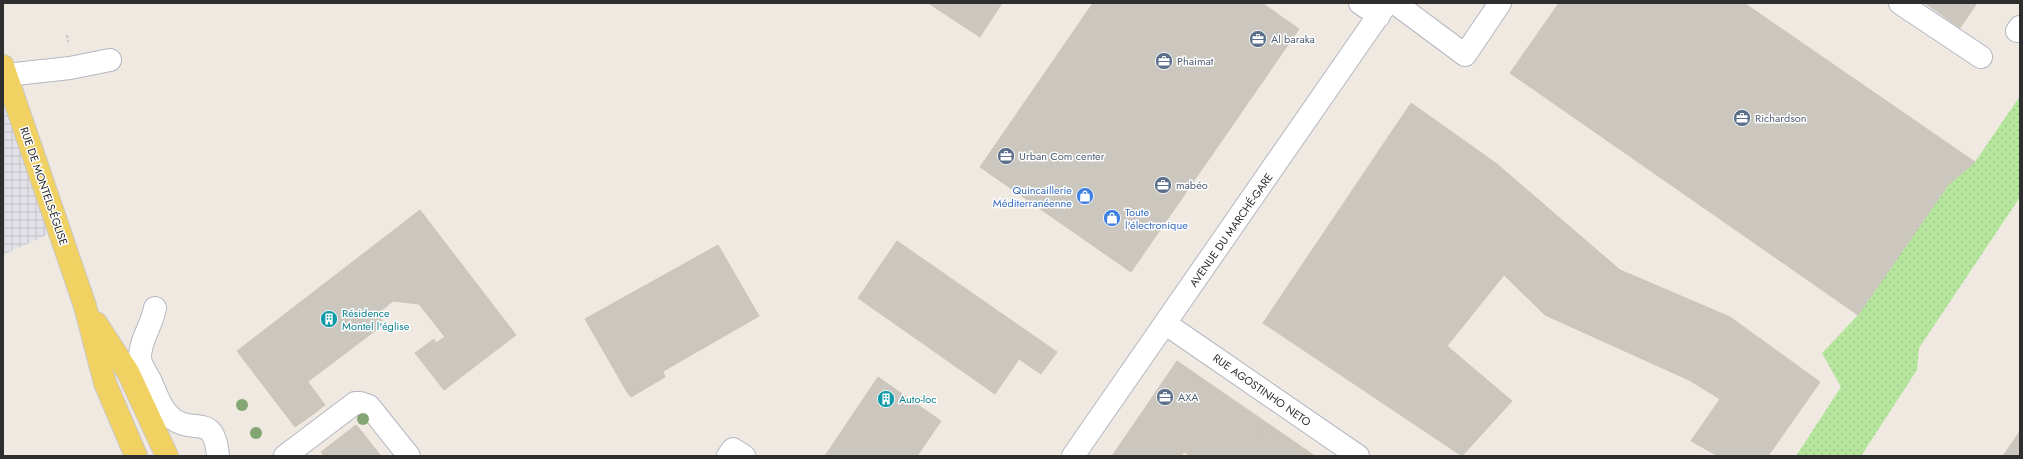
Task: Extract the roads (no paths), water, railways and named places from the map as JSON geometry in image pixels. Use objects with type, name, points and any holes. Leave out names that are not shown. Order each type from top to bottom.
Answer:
[{"type":"main road","name":"RUE DE MONTELS-ÉGLISE","points":[[5,70],[85,306],[105,383],[136,456]]},
{"type":"main road","name":"RUE DE MONTELS-ÉGLISE","points":[[85,306],[128,372],[167,456]]},
{"type":"street","points":[[1360,3],[1387,7],[1465,55],[1500,3]]},
{"type":"street","points":[[1900,3],[1981,57]]},
{"type":"street","name":"AVENUE DU MARCHÉ-GARE","points":[[1073,456],[1387,7]]},
{"type":"street","points":[[5,70],[70,68],[110,60]]},
{"type":"street","points":[[155,308],[153,320],[142,343],[140,359],[164,411],[174,420],[202,426],[210,431],[216,437],[218,456]]},
{"type":"street","name":"RUE AGOSTINHO NETO","points":[[1166,324],[1358,456]]},
{"type":"street","points":[[285,456],[355,403],[360,403],[369,406],[409,456]]},
{"type":"street","points":[[728,456],[733,448],[744,456]]},
{"type":"place","name":"Al baraka","points":[[1258,39]]},
{"type":"place","name":"Phaimat","points":[[1164,61]]},
{"type":"place","name":"Richardson","points":[[1742,118]]},
{"type":"place","name":"Urban Com center","points":[[1006,156]]},
{"type":"place","name":"mabéo","points":[[1163,185]]},
{"type":"place","name":"Quincaillerie Méditerranéenne","points":[[1085,196]]},
{"type":"place","name":"Toute l'électronique","points":[[1112,218]]},
{"type":"place","name":"Résidence Montel l'église","points":[[329,319]]},
{"type":"place","name":"AXA","points":[[1165,397]]},
{"type":"place","name":"Auto-loc","points":[[886,399]]}]
